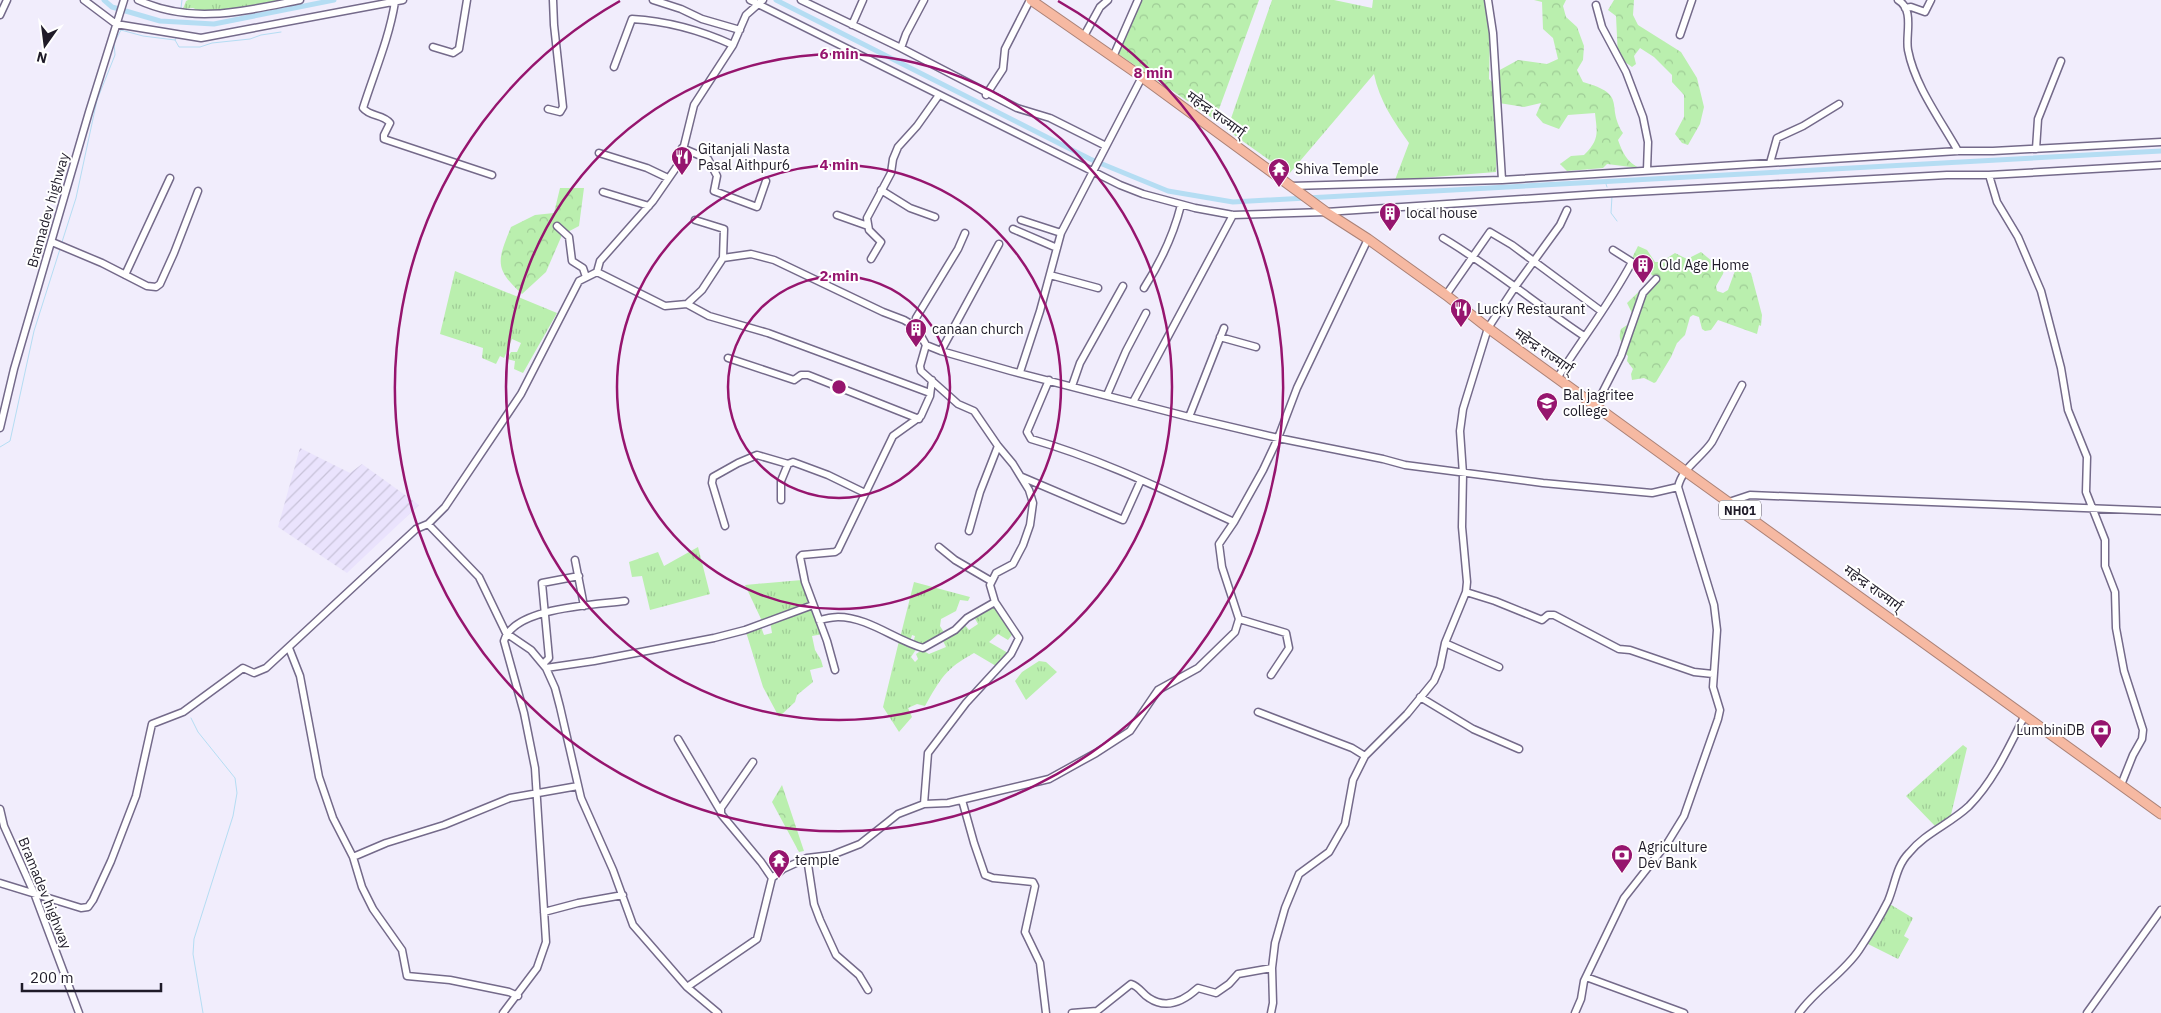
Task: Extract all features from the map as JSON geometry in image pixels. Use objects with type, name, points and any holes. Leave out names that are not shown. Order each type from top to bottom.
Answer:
[{"type":"highway","name":"महेन्द्र राज्मार्ग्","points":[[1031,0],[1142,77],[1322,209],[1368,239],[1446,295],[1488,328],[1685,471],[2161,814]]},
{"type":"street","points":[[84,0],[116,23],[202,38],[403,0]]},
{"type":"street","name":"Bramadev highway","points":[[0,428],[14,369],[124,0]]},
{"type":"street","points":[[138,0],[185,14],[224,15],[300,0]]},
{"type":"street","points":[[433,47],[453,53],[459,49],[467,0]]},
{"type":"street","points":[[548,109],[560,112],[563,107],[554,25],[554,0]]},
{"type":"street","points":[[653,0],[702,19],[740,30]]},
{"type":"street","points":[[750,0],[760,2],[939,96],[1034,143],[1093,167],[1120,185],[1181,205],[1233,215],[1947,174],[1989,175],[2161,165]]},
{"type":"street","points":[[801,0],[900,48],[987,94],[1017,108],[1050,118],[1106,146]]},
{"type":"street","points":[[852,25],[863,0]]},
{"type":"street","points":[[900,48],[924,0]]},
{"type":"street","points":[[987,94],[1003,69],[1005,49],[1031,0]]},
{"type":"street","points":[[1084,36],[1098,3],[1108,0]]},
{"type":"street","points":[[1114,57],[1138,0]]},
{"type":"street","points":[[1488,0],[1493,33],[1502,180]]},
{"type":"street","points":[[1680,35],[1692,0]]},
{"type":"street","points":[[1898,0],[1903,3],[1908,14],[1908,50],[1921,85],[1958,150]]},
{"type":"street","points":[[1905,8],[1911,7],[1925,12],[1931,0]]},
{"type":"street","points":[[0,15],[4,2]]},
{"type":"street","points":[[394,2],[384,48],[363,108],[366,112],[386,118],[390,123],[384,135],[384,140],[492,176]]},
{"type":"street","points":[[597,272],[600,261],[649,206],[680,162],[694,105],[733,45],[746,15],[760,2]]},
{"type":"street","points":[[1596,5],[1602,27],[1626,72],[1643,117],[1648,142],[1647,170]]},
{"type":"street","points":[[614,67],[632,19],[653,20],[679,26],[711,35],[733,45]]},
{"type":"street","points":[[2036,149],[2038,118],[2061,61]]},
{"type":"street","points":[[1020,372],[1061,233],[1093,167],[1142,77]]},
{"type":"street","points":[[868,226],[868,218],[891,173],[893,159],[898,147],[917,126],[939,96]]},
{"type":"street","points":[[1770,163],[1777,138],[1803,126],[1839,104]]},
{"type":"street","points":[[1294,188],[1502,180],[1958,150],[2036,149],[2161,142]]},
{"type":"street","points":[[682,148],[708,159],[717,176],[714,191],[757,207],[766,181]]},
{"type":"street","points":[[599,153],[647,168],[668,178]]},
{"type":"street","points":[[1989,175],[1997,202],[2018,237],[2041,291],[2061,368],[2068,410],[2088,457],[2086,492],[2105,540],[2105,566],[2115,592],[2116,628],[2124,671],[2143,730],[2142,739],[2133,755],[2121,785]]},
{"type":"street","points":[[125,275],[170,178]]},
{"type":"street","points":[[881,190],[910,208],[935,217]]},
{"type":"street","points":[[52,242],[152,287],[156,287],[160,284],[174,253],[198,191]]},
{"type":"street","points":[[603,192],[649,206]]},
{"type":"street","points":[[1144,288],[1154,272],[1178,217],[1181,205]]},
{"type":"street","points":[[1271,1013],[1272,968],[1279,926],[1299,874],[1329,852],[1338,838],[1349,812],[1353,780],[1365,756],[1407,714],[1434,682],[1440,667],[1445,643],[1466,592],[1467,582],[1462,527],[1463,474],[1460,431],[1463,409],[1488,328],[1532,262],[1560,225],[1567,210]]},
{"type":"street","points":[[837,215],[868,226],[881,242],[871,259]]},
{"type":"street","points":[[1133,402],[1233,215]]},
{"type":"street","points":[[687,304],[702,290],[723,258],[724,229],[695,220]]},
{"type":"street","points":[[1021,220],[1061,233]]},
{"type":"street","points":[[557,226],[569,237],[572,261],[583,268],[586,277]]},
{"type":"street","points":[[1013,229],[1057,248]]},
{"type":"street","points":[[1446,295],[1490,232],[1512,245],[1532,262],[1600,311]]},
{"type":"street","points":[[965,234],[958,249],[916,318],[916,327],[926,345],[941,351],[1189,417],[1405,465],[1463,474],[1652,493],[1678,487]]},
{"type":"street","points":[[1443,238],[1473,256],[1584,336]]},
{"type":"street","points":[[686,987],[757,939],[772,878],[783,869],[807,858],[832,855],[860,844],[898,814],[924,804],[948,803],[1049,780],[1130,731],[1158,690],[1186,676],[1235,632],[1239,619],[1222,567],[1219,544],[1234,522],[1278,438],[1297,388],[1368,239]]},
{"type":"street","points":[[941,351],[999,244]]},
{"type":"street","points":[[1558,377],[1600,311],[1617,290],[1632,262],[1612,250]]},
{"type":"street","points":[[723,258],[751,254],[774,260],[916,327]]},
{"type":"street","points":[[0,883],[81,908],[88,907],[111,861],[136,796],[152,724],[183,712],[243,668],[254,673],[266,668],[416,529],[428,524],[445,507],[521,394],[579,281],[597,272]]},
{"type":"street","points":[[597,272],[665,306],[687,304],[709,316],[768,333],[930,393]]},
{"type":"street","points":[[1050,275],[1098,288]]},
{"type":"street","points":[[1596,405],[1621,356],[1643,293],[1656,279]]},
{"type":"street","points":[[1072,386],[1080,363],[1123,286]]},
{"type":"street","points":[[1107,395],[1126,351],[1146,313]]},
{"type":"street","points":[[1189,417],[1224,328]]},
{"type":"street","points":[[1220,337],[1256,347]]},
{"type":"street","points":[[926,345],[920,369],[958,404],[974,411],[1013,464],[1033,504],[1030,525],[1013,564],[996,573],[990,581]]},
{"type":"street","points":[[728,358],[794,380],[801,375],[808,375],[919,419]]},
{"type":"street","points":[[835,670],[805,582],[800,557],[802,555],[835,552],[838,550],[893,436],[919,419],[925,410],[932,380]]},
{"type":"street","points":[[1049,380],[1027,432],[1031,439],[1071,450],[1234,522]]},
{"type":"street","points":[[1575,1013],[1581,999],[1586,977],[1624,898],[1668,842],[1684,816],[1718,719],[1720,710],[1713,688],[1717,630],[1714,605],[1678,487],[1680,476],[1709,446],[1742,385]]},
{"type":"street","points":[[969,531],[980,492],[998,446]]},
{"type":"street","points":[[725,526],[712,483],[713,477],[757,455],[788,464],[793,462],[828,475],[866,493]]},
{"type":"street","points":[[781,500],[782,481],[788,464]]},
{"type":"street","points":[[1020,477],[1123,520],[1141,480]]},
{"type":"street","points":[[1729,502],[1750,495],[2161,511]]},
{"type":"street","points":[[428,524],[479,577],[506,633],[531,650],[544,666],[558,700],[581,798],[623,895],[632,925],[686,987],[718,1013]]},
{"type":"street","points":[[924,804],[928,753],[966,703],[1011,654],[1018,638],[995,602],[990,581],[955,560],[939,547]]},
{"type":"street","points":[[575,560],[584,606]]},
{"type":"street","points":[[544,666],[549,658],[542,583],[578,576]]},
{"type":"street","points":[[1466,592],[1495,601],[1542,620],[1548,615],[1554,615],[1619,649],[1630,650],[1694,672],[1713,674]]},
{"type":"street","points":[[503,1013],[518,996],[537,968],[546,942],[538,791],[524,713],[504,641],[506,633],[525,620],[546,611],[625,601]]},
{"type":"street","points":[[819,620],[836,616],[845,617],[870,625],[912,645],[923,648],[955,630],[967,618],[995,602]]},
{"type":"street","points":[[544,666],[594,661],[714,638],[746,630],[813,605]]},
{"type":"street","points":[[1239,619],[1286,633],[1289,648],[1271,675]]},
{"type":"street","points":[[1445,643],[1499,667]]},
{"type":"street","points":[[288,648],[300,676],[319,777],[333,818],[353,857],[362,888],[373,909],[402,950],[407,976],[450,980],[508,992],[518,996]]},
{"type":"street","points":[[1420,698],[1473,729],[1519,749]]},
{"type":"street","points":[[1258,712],[1352,748],[1365,756]]},
{"type":"street","points":[[1800,1013],[1810,998],[1859,951],[1887,901],[1900,865],[1909,852],[1926,837],[1954,819],[1982,791],[2006,753],[2024,717]]},
{"type":"street","points":[[678,740],[721,814],[772,878]]},
{"type":"street","points":[[721,812],[721,808],[753,762]]},
{"type":"street","points":[[353,857],[444,825],[493,804],[538,791],[578,786]]},
{"type":"street","points":[[962,800],[985,874],[993,878],[1033,882],[1035,886],[1025,932],[1040,963],[1046,1013]]},
{"type":"street","name":"Bramadev highway","points":[[0,809],[4,826],[34,893],[79,1013]]},
{"type":"street","points":[[807,858],[814,904],[836,954],[859,975],[868,990]]},
{"type":"street","points":[[544,912],[578,902],[623,895]]},
{"type":"street","points":[[2087,1013],[2161,910]]},
{"type":"street","points":[[1072,1013],[1097,1011],[1131,984],[1138,986],[1149,999],[1167,1004],[1186,999],[1198,988],[1216,993],[1229,984],[1238,974],[1272,968]]},
{"type":"street","points":[[1586,977],[1684,1013]]},
{"type":"shaded area","points":[[300,448],[350,473],[362,464],[419,505],[347,573],[278,527]]},
{"type":"green space","points":[[188,0],[291,0],[255,7],[204,13],[193,8],[183,9]]},
{"type":"green space","points":[[1141,0],[1259,0],[1215,120],[1117,53]]},
{"type":"green space","points":[[1272,0],[1334,0],[1372,8],[1373,0],[1485,0],[1490,34],[1489,79],[1493,83],[1497,139],[1496,172],[1395,180],[1409,143],[1383,102],[1374,74],[1289,174],[1227,130]]},
{"type":"green space","points":[[1534,0],[1566,0],[1563,6],[1566,17],[1577,27],[1584,46],[1583,60],[1577,70],[1583,82],[1597,87],[1611,96],[1618,123],[1623,133],[1618,140],[1623,153],[1639,168],[1607,164],[1603,168],[1567,171],[1560,164],[1571,156],[1584,155],[1595,140],[1597,131],[1595,113],[1568,115],[1559,129],[1543,123],[1536,115],[1541,103],[1524,107],[1499,103],[1498,71],[1518,60],[1547,64],[1558,59],[1553,38],[1543,29],[1542,2]]},
{"type":"green space","points":[[1614,0],[1634,0],[1633,15],[1638,25],[1681,52],[1697,78],[1704,107],[1700,124],[1688,145],[1682,143],[1675,134],[1684,117],[1684,95],[1672,82],[1672,75],[1654,57],[1640,48],[1634,56],[1636,64],[1632,67],[1618,57],[1616,16],[1608,10]]},
{"type":"green space","points":[[560,188],[584,188],[579,226],[562,235],[546,272],[522,294],[502,270],[501,256],[503,248],[511,227],[535,215],[554,213]]},
{"type":"green space","points":[[1638,246],[1647,250],[1655,262],[1661,262],[1675,253],[1687,259],[1701,252],[1713,262],[1725,266],[1716,286],[1717,291],[1723,293],[1728,290],[1736,268],[1740,266],[1751,273],[1762,315],[1761,326],[1759,325],[1757,334],[1718,320],[1711,330],[1705,331],[1702,329],[1699,317],[1693,315],[1690,317],[1685,335],[1677,343],[1656,382],[1654,383],[1644,378],[1632,380],[1631,374],[1633,369],[1627,361],[1628,356],[1622,351],[1624,346],[1620,340],[1620,331],[1630,323],[1633,315],[1627,303],[1654,277],[1644,267],[1634,265],[1633,256]]},
{"type":"green space","points":[[455,271],[557,313],[523,373],[514,369],[515,361],[507,359],[511,352],[517,352],[521,343],[512,339],[504,358],[500,356],[496,364],[482,358],[483,348],[440,334]]},
{"type":"green space","points":[[698,547],[710,594],[650,610],[642,576],[632,577],[629,562],[658,552],[664,566]]},
{"type":"green space","points":[[802,580],[812,605],[762,621],[745,585]]},
{"type":"green space","points":[[914,582],[970,597],[968,601],[960,600],[956,611],[941,619],[940,626],[945,634],[921,646],[913,643],[915,636],[912,635],[910,642],[900,638]]},
{"type":"green space","points":[[996,605],[1014,632],[1008,640],[998,634],[989,642],[1008,653],[996,666],[974,653],[956,664],[940,681],[925,706],[917,704],[908,708],[912,717],[899,732],[883,707],[899,641],[917,648],[911,657],[915,662],[918,659],[916,654],[922,650],[929,654],[946,647],[942,639],[964,624],[969,630],[978,624],[974,617]]},
{"type":"green space","points":[[813,606],[823,634],[812,636],[815,650],[823,667],[810,670],[813,682],[797,695],[795,702],[779,717],[763,687],[746,632],[760,624],[764,635],[772,633],[770,621]]},
{"type":"green space","points":[[1039,661],[1046,662],[1057,672],[1026,700],[1015,681],[1022,672]]},
{"type":"green space","points":[[1963,745],[1967,748],[1950,819],[1935,826],[1906,796]]},
{"type":"green space","points":[[782,785],[804,851],[799,852],[772,802]]},
{"type":"green space","points":[[1888,903],[1913,918],[1904,936],[1909,939],[1898,959],[1866,943]]},
{"type":"waterway","points":[[104,0],[112,7],[160,21],[214,24],[334,0]]},
{"type":"waterway","points":[[181,8],[182,0]]},
{"type":"waterway","points":[[776,0],[1090,159],[1168,191],[1233,202],[2161,151]]},
{"type":"waterway","points":[[62,242],[76,198],[97,100],[115,55],[114,43],[121,30],[143,36],[175,40]]},
{"type":"waterway","points":[[177,36],[175,40],[179,47],[200,47],[212,43],[250,39],[281,32]]},
{"type":"waterway","points":[[1605,181],[1607,187]]},
{"type":"waterway","points":[[1612,196],[1611,213],[1617,221]]},
{"type":"waterway","points":[[0,447],[10,441],[34,331],[60,249]]},
{"type":"waterway","points":[[191,718],[198,732],[235,778],[237,793],[233,816],[194,939],[193,954],[203,1013]]},
{"type":"place","name":"Gitanjali Nasta Pasal Aithpur6","points":[[682,176]]},
{"type":"place","name":"Shiva Temple","points":[[1279,188]]},
{"type":"place","name":"local house","points":[[1390,232]]},
{"type":"place","name":"Old Age Home","points":[[1643,284]]},
{"type":"place","name":"Lucky Restaurant","points":[[1461,328]]},
{"type":"place","name":"canaan church","points":[[916,348]]},
{"type":"place","name":"Bal jagritee college","points":[[1547,422]]},
{"type":"place","name":"LumbiniDB","points":[[2101,749]]},
{"type":"place","name":"Agriculture Dev Bank","points":[[1622,874]]},
{"type":"place","name":"temple","points":[[779,879]]}]
